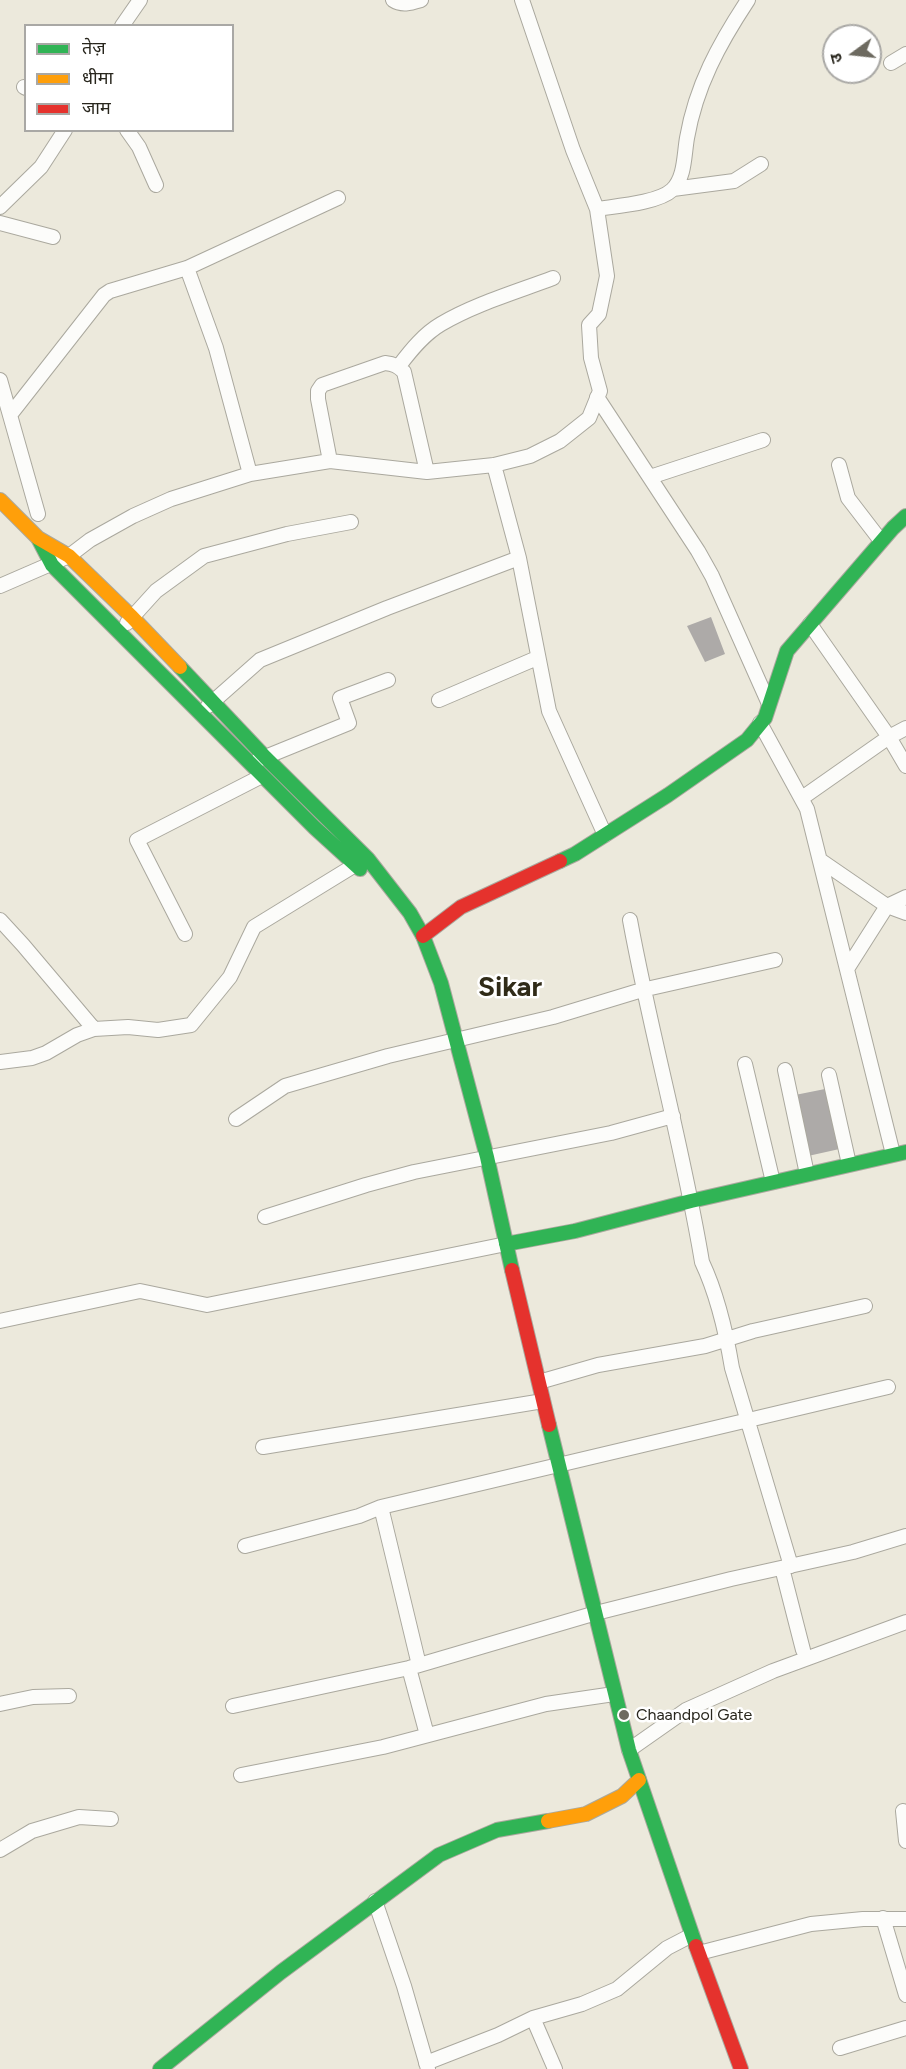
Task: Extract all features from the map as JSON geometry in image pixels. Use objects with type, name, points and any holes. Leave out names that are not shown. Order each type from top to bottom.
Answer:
[{"type":"main road","points":[[0,500],[38,538],[69,556],[132,617],[265,757],[368,859],[410,913],[423,936],[441,983],[487,1157],[543,1401],[629,1750],[692,1935],[741,2069]]},
{"type":"main road","points":[[423,936],[461,907],[576,854],[668,795],[747,740],[765,718],[787,651],[881,541],[906,516]]},
{"type":"main road","points":[[38,538],[52,565],[262,776],[355,865],[394,895]]},
{"type":"main road","points":[[506,1244],[575,1231],[691,1201],[899,1153]]},
{"type":"main road","points":[[160,2069],[281,1972],[438,1855],[497,1830],[586,1814],[622,1796],[639,1780]]},
{"type":"street","points":[[124,24],[140,0]]},
{"type":"street","points":[[393,0],[398,3],[411,3],[421,0]]},
{"type":"street","points":[[0,586],[52,565],[133,516],[171,499],[250,474],[330,461],[427,472],[494,465],[530,456],[560,441],[589,418],[600,391],[591,358],[588,325],[598,314],[607,276],[597,209],[573,150],[522,0]]},
{"type":"street","points":[[597,209],[654,199],[666,195],[673,189],[680,179],[690,121],[709,64],[748,0]]},
{"type":"street","points":[[891,63],[906,54]]},
{"type":"street","points":[[0,207],[41,167],[62,132]]},
{"type":"street","points":[[128,132],[139,147],[156,185]]},
{"type":"street","points":[[673,189],[734,181],[761,164]]},
{"type":"street","points":[[10,415],[104,296],[118,287],[187,268],[338,198]]},
{"type":"street","points":[[0,223],[53,237]]},
{"type":"street","points":[[187,268],[216,348],[250,474]]},
{"type":"street","points":[[399,366],[416,344],[441,324],[486,303],[553,278]]},
{"type":"street","points":[[330,461],[318,392],[322,385],[385,363],[399,366],[404,372],[427,472]]},
{"type":"street","points":[[1,388],[38,514]]},
{"type":"street","points":[[597,398],[681,524],[712,576],[769,704]]},
{"type":"street","points":[[650,477],[763,440]]},
{"type":"street","points":[[494,465],[519,558],[549,711],[605,835]]},
{"type":"street","points":[[839,465],[848,498],[881,541]]},
{"type":"street","points":[[119,632],[156,591],[204,556],[287,534],[351,522]]},
{"type":"street","points":[[199,712],[260,660],[519,558]]},
{"type":"street","points":[[810,624],[889,737],[906,766]]},
{"type":"street","points":[[439,700],[537,658]]},
{"type":"street","points":[[251,763],[349,723],[339,698],[388,680]]},
{"type":"street","points":[[760,723],[807,809],[847,969],[899,1153]]},
{"type":"street","points":[[802,798],[889,737],[906,728]]},
{"type":"street","points":[[185,934],[137,840],[262,776]]},
{"type":"street","points":[[820,860],[887,906],[906,913]]},
{"type":"street","points":[[0,1062],[32,1058],[94,1029],[128,1027],[158,1030],[190,1025],[230,977],[254,927],[355,865]]},
{"type":"street","points":[[847,969],[887,906],[906,897]]},
{"type":"street","points":[[0,920],[94,1029]]},
{"type":"street","points":[[630,920],[642,990],[673,1116],[702,1262],[713,1285],[727,1338],[732,1368],[786,1567],[803,1650]]},
{"type":"street","points":[[236,1119],[285,1086],[388,1056],[553,1017],[642,990],[775,960]]},
{"type":"street","points":[[745,1064],[772,1182]]},
{"type":"street","points":[[786,1070],[807,1174]]},
{"type":"street","points":[[829,1075],[849,1164]]},
{"type":"street","points":[[265,1217],[414,1172],[611,1133],[673,1116]]},
{"type":"street","points":[[0,1321],[140,1291],[207,1305],[506,1244]]},
{"type":"street","points":[[539,1382],[598,1365],[705,1346],[727,1338],[865,1306]]},
{"type":"street","points":[[245,1546],[359,1516],[381,1507],[888,1387]]},
{"type":"street","points":[[263,1447],[543,1401]]},
{"type":"street","points":[[381,1507],[427,1735]]},
{"type":"street","points":[[233,1706],[414,1666],[596,1613],[853,1552],[906,1536]]},
{"type":"street","points":[[629,1750],[686,1710],[773,1671],[906,1622]]},
{"type":"street","points":[[241,1775],[383,1748],[546,1704],[614,1694]]},
{"type":"street","points":[[0,1704],[33,1697],[69,1696]]},
{"type":"street","points":[[903,1811],[906,1841]]},
{"type":"street","points":[[0,1850],[32,1831],[79,1817],[111,1820]]},
{"type":"street","points":[[375,1901],[404,1986],[427,2066],[533,2018],[582,2004],[617,1989],[667,1948],[692,1935]]},
{"type":"street","points":[[883,1918],[906,1995]]},
{"type":"street","points":[[699,1953],[811,1924],[883,1918],[906,1919]]},
{"type":"street","points":[[533,2018],[555,2069]]},
{"type":"street","points":[[840,2048],[906,2028]]},
{"type":"building","points":[[711,617],[725,654],[705,662],[687,626]]},
{"type":"building","points":[[830,1088],[844,1148],[808,1156],[795,1095]]},
{"type":"traffic: fast","points":[[560,861],[575,854],[668,795],[747,740],[765,718],[787,651],[893,528],[906,516]]},
{"type":"traffic: fast","points":[[39,540],[52,565],[315,828],[360,869]]},
{"type":"traffic: fast","points":[[180,667],[265,757],[368,859],[410,913],[423,936],[441,983],[487,1157],[512,1270]]},
{"type":"traffic: fast","points":[[506,1244],[575,1231],[691,1201],[906,1152]]},
{"type":"traffic: fast","points":[[549,1425],[629,1750],[696,1946]]},
{"type":"traffic: fast","points":[[160,2069],[281,1972],[439,1855],[497,1830],[548,1821]]},
{"type":"traffic: slow","points":[[0,500],[38,538],[69,556],[180,667]]},
{"type":"traffic: slow","points":[[548,1821],[586,1814],[622,1796],[639,1780]]},
{"type":"traffic: jam","points":[[423,936],[461,907],[560,861]]},
{"type":"traffic: jam","points":[[512,1270],[549,1425]]},
{"type":"traffic: jam","points":[[696,1946],[741,2069]]},
{"type":"place","name":"Chaandpol Gate","points":[[624,1715]]},
{"type":"district","name":"Sikar","points":[[510,988]]}]
